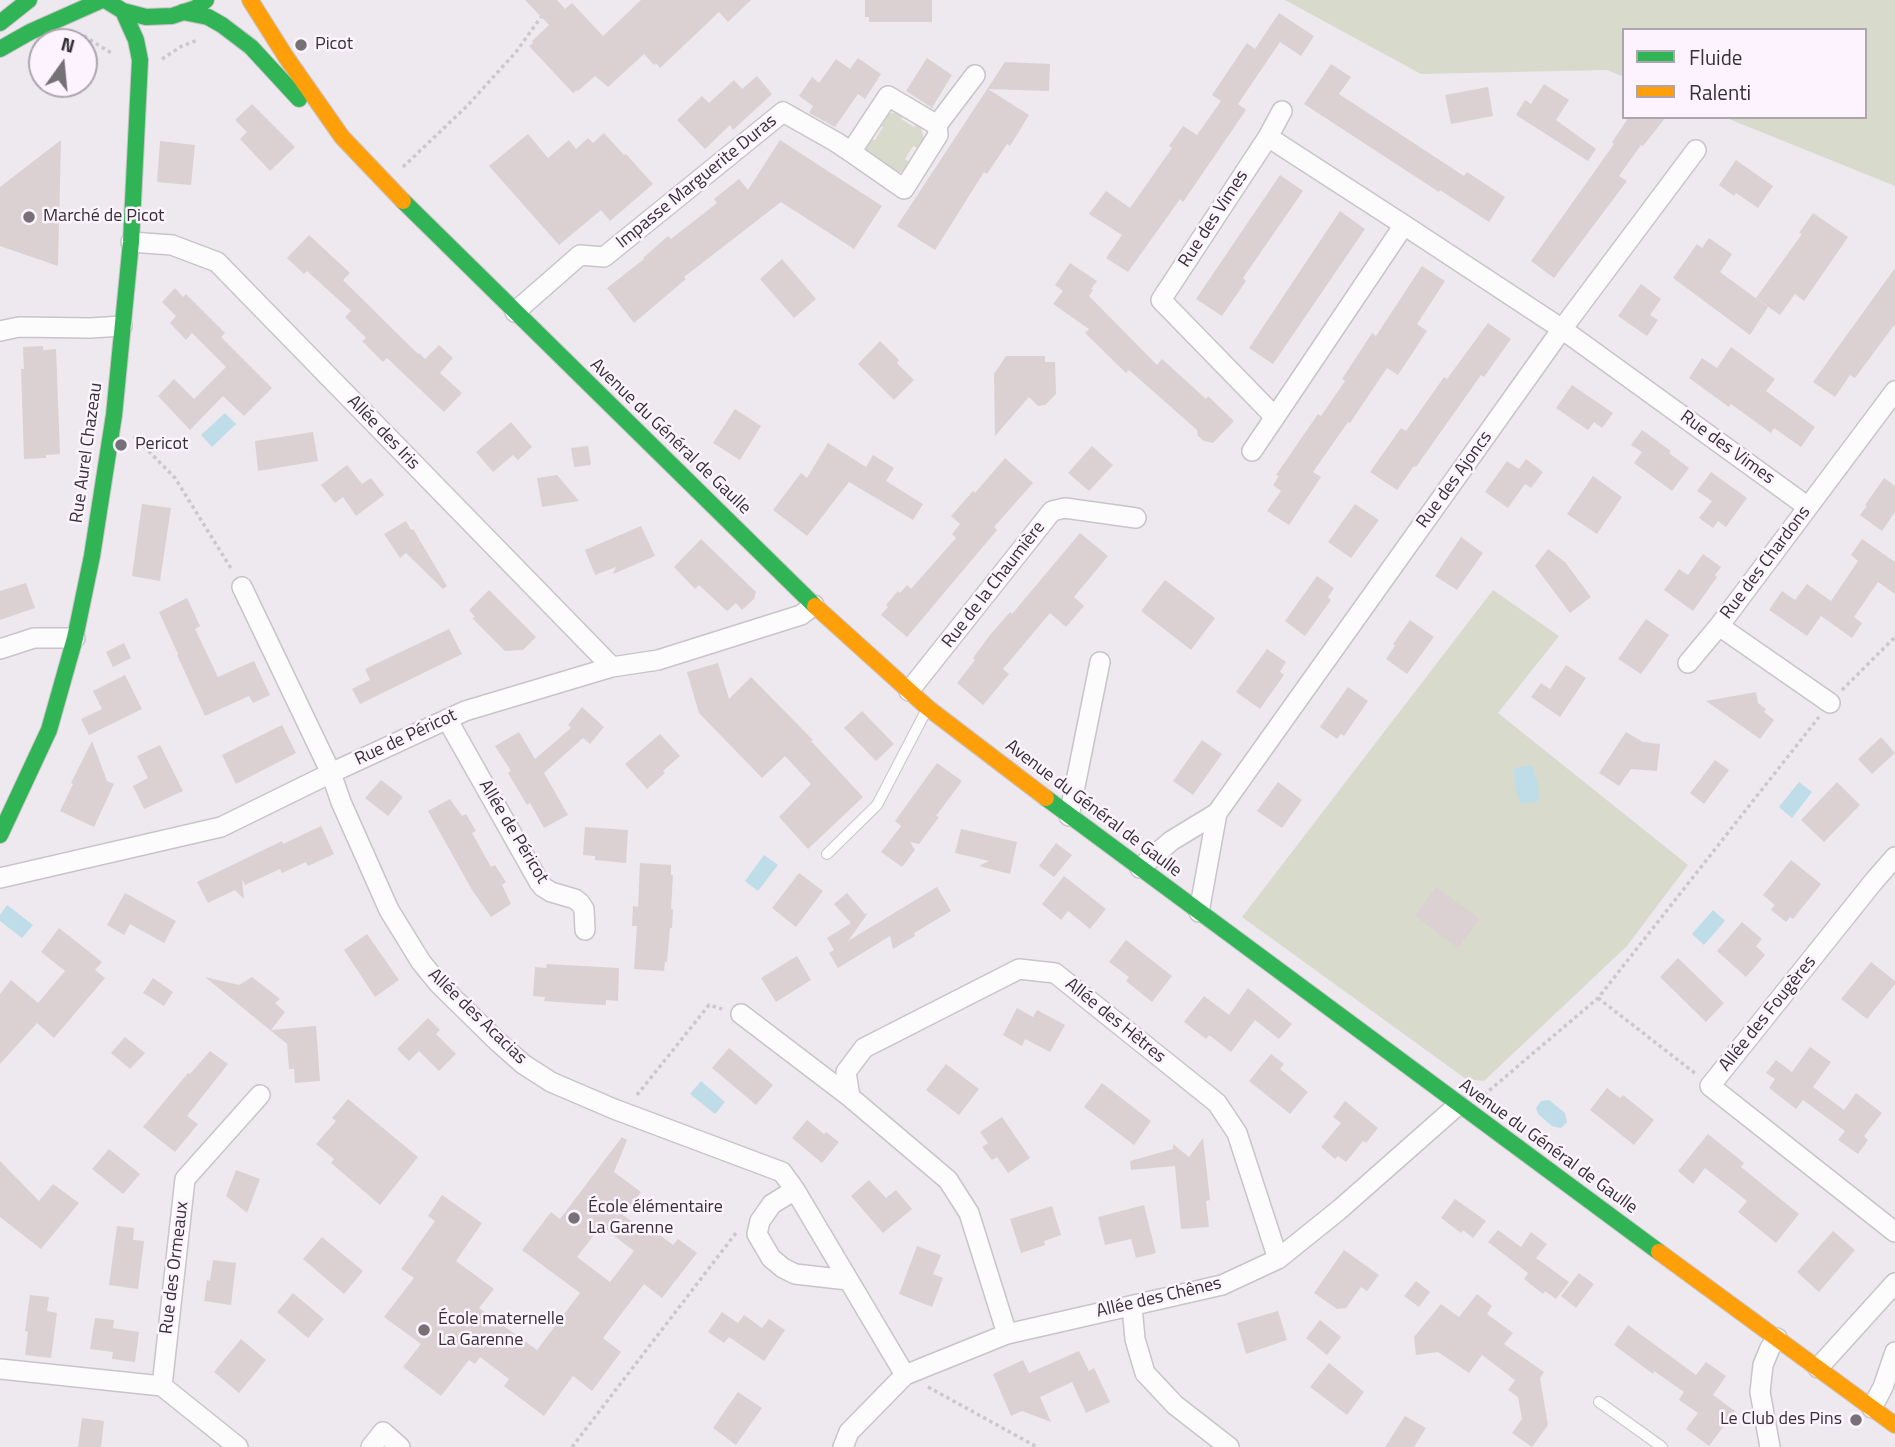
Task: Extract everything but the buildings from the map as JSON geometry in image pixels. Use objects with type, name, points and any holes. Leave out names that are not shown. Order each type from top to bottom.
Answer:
[{"type":"main road","points":[[0,23],[29,0]]},
{"type":"main road","points":[[0,49],[30,32],[103,0],[123,11]]},
{"type":"main road","points":[[147,61],[163,23],[196,8],[206,0]]},
{"type":"main road","name":"Avenue du Général de Gaulle","points":[[250,0],[342,137],[386,183],[814,605],[928,708],[1458,1105],[1895,1425]]},
{"type":"main road","name":"Avenue du Général de Gaulle","points":[[123,11],[146,17],[178,14],[208,17],[222,25],[251,47],[317,120],[342,137]]},
{"type":"main road","name":"Rue Aurel Chazeau","points":[[0,835],[49,730],[75,638],[92,556],[114,415],[147,61],[123,11]]},
{"type":"street","points":[[851,152],[888,96],[937,125],[975,75]]},
{"type":"street","points":[[1268,137],[1282,111]]},
{"type":"street","name":"Impasse Marguerite Duras","points":[[514,312],[580,255],[604,257],[783,112],[851,152],[904,189],[938,135],[937,125]]},
{"type":"street","name":"Rue des Vimes","points":[[1275,417],[1161,300],[1268,137],[1562,329],[1808,507]]},
{"type":"street","name":"Rue des Ajoncs","points":[[1140,868],[1171,841],[1217,813],[1562,329],[1696,150]]},
{"type":"street","points":[[1252,452],[1404,225]]},
{"type":"street","name":"Allée des Iris","points":[[131,242],[172,245],[217,262],[612,667]]},
{"type":"street","points":[[0,331],[19,327],[122,326]]},
{"type":"street","name":"Rue des Chardons","points":[[1830,703],[1718,626],[1895,391]]},
{"type":"street","name":"Rue de la Chaumière","points":[[909,691],[1052,511],[1065,508],[1136,518]]},
{"type":"street","name":"Allée des Acacias","points":[[242,587],[331,773],[389,910],[421,962],[439,984],[497,1041],[551,1082],[782,1172],[905,1374]]},
{"type":"street","name":"Rue de Péricot","points":[[0,878],[221,827],[465,711],[612,667],[658,660],[801,615],[814,605]]},
{"type":"street","points":[[1688,663],[1718,626]]},
{"type":"street","points":[[0,649],[34,638],[75,638]]},
{"type":"street","points":[[1069,816],[1100,662]]},
{"type":"street","name":"Allée de Péricot","points":[[447,719],[539,882],[543,887],[580,903],[584,909],[585,930]]},
{"type":"street","name":"Rue des Ajoncs","points":[[1199,912],[1217,813]]},
{"type":"street","name":"Allée des Fougères","points":[[1895,857],[1710,1086],[1895,1232]]},
{"type":"street","name":"Allée des Hêtres","points":[[849,1097],[846,1072],[863,1048],[1019,969],[1055,973],[1217,1103],[1237,1133],[1278,1259]]},
{"type":"street","points":[[741,1014],[849,1097],[948,1180],[969,1213],[1007,1334]]},
{"type":"street","name":"Rue des Ormeaux","points":[[162,1386],[185,1180],[260,1095]]},
{"type":"street","name":"Allée des Chênes","points":[[843,1447],[849,1432],[905,1374],[1007,1334],[1222,1285],[1278,1259],[1339,1210],[1458,1105]]},
{"type":"street","points":[[795,1190],[772,1203],[760,1221],[757,1234],[771,1258],[794,1274],[848,1280]]},
{"type":"street","points":[[1818,1368],[1895,1283]]},
{"type":"street","points":[[1132,1306],[1135,1339],[1145,1373],[1175,1405],[1229,1447]]},
{"type":"street","points":[[1770,1447],[1760,1392],[1763,1365],[1777,1338]]},
{"type":"street","points":[[1872,1408],[1883,1387],[1895,1352]]},
{"type":"street","points":[[0,1368],[162,1386],[238,1447]]},
{"type":"street","points":[[371,1447],[383,1432],[400,1447]]},
{"type":"lane","points":[[827,854],[877,805],[928,708]]},
{"type":"lane","points":[[1599,1402],[1662,1447]]},
{"type":"path","points":[[386,183],[467,106],[516,52],[541,17]]},
{"type":"path","points":[[147,61],[162,60],[182,46],[204,37]]},
{"type":"path","points":[[98,46],[119,57]]},
{"type":"path","points":[[114,415],[175,478],[242,587]]},
{"type":"path","points":[[1458,1105],[1484,1095],[1598,998],[1830,703],[1895,637]]},
{"type":"path","points":[[1598,998],[1710,1086]]},
{"type":"path","points":[[623,1112],[709,1005],[741,1014]]},
{"type":"path","points":[[572,1447],[740,1227]]},
{"type":"path","points":[[905,1374],[1037,1447]]},
{"type":"shaded area","points":[[1285,0],[1895,0],[1895,186],[1729,119],[1867,119],[1867,28],[1622,28],[1622,76],[1607,70],[1421,74]]},
{"type":"shaded area","points":[[904,113],[901,119],[914,127],[917,122],[924,141],[919,149],[913,146],[905,159],[910,163],[905,171],[892,174],[865,153],[865,145],[869,138],[875,140],[883,127],[878,124],[884,115]]},
{"type":"shaded area","points":[[1493,590],[1559,636],[1498,713],[1688,865],[1627,946],[1484,1081],[1466,1079],[1242,917]]},
{"type":"water","points":[[225,413],[236,424],[212,447],[201,435]]},
{"type":"water","points":[[1532,765],[1538,783],[1539,801],[1521,804],[1515,787],[1514,768]]},
{"type":"water","points":[[1799,782],[1812,792],[1792,818],[1779,807]]},
{"type":"water","points":[[764,855],[778,865],[758,891],[745,881]]},
{"type":"water","points":[[7,905],[33,925],[22,938],[0,921],[0,915]]},
{"type":"water","points":[[1713,910],[1725,921],[1704,945],[1692,934]]},
{"type":"water","points":[[701,1081],[725,1102],[715,1114],[690,1094]]},
{"type":"water","points":[[1549,1100],[1565,1113],[1567,1122],[1561,1128],[1552,1126],[1538,1114],[1536,1108],[1541,1101]]},
{"type":"traffic: fast","points":[[0,23],[29,0]]},
{"type":"traffic: fast","points":[[0,49],[30,32],[102,0]]},
{"type":"traffic: fast","points":[[105,0],[123,11],[146,17],[172,16],[196,8],[206,0]]},
{"type":"traffic: fast","points":[[0,835],[49,730],[75,638],[92,556],[114,415],[131,242],[140,60],[136,40],[123,11]]},
{"type":"traffic: fast","points":[[183,12],[208,17],[222,25],[251,47],[299,99]]},
{"type":"traffic: fast","points":[[403,201],[815,606]]},
{"type":"traffic: fast","points":[[1046,798],[1659,1252]]},
{"type":"traffic: slow","points":[[250,0],[342,137],[403,201]]},
{"type":"traffic: slow","points":[[815,606],[928,708],[1046,798]]},
{"type":"traffic: slow","points":[[1659,1252],[1895,1425]]},
{"type":"place","name":"Picot","points":[[301,45]]},
{"type":"place","name":"Marché de Picot","points":[[29,217]]},
{"type":"place","name":"Pericot","points":[[121,445]]},
{"type":"place","name":"École élémentaire La Garenne","points":[[574,1218]]},
{"type":"place","name":"École maternelle La Garenne","points":[[424,1330]]},
{"type":"place","name":"Le Club des Pins","points":[[1856,1420]]}]
